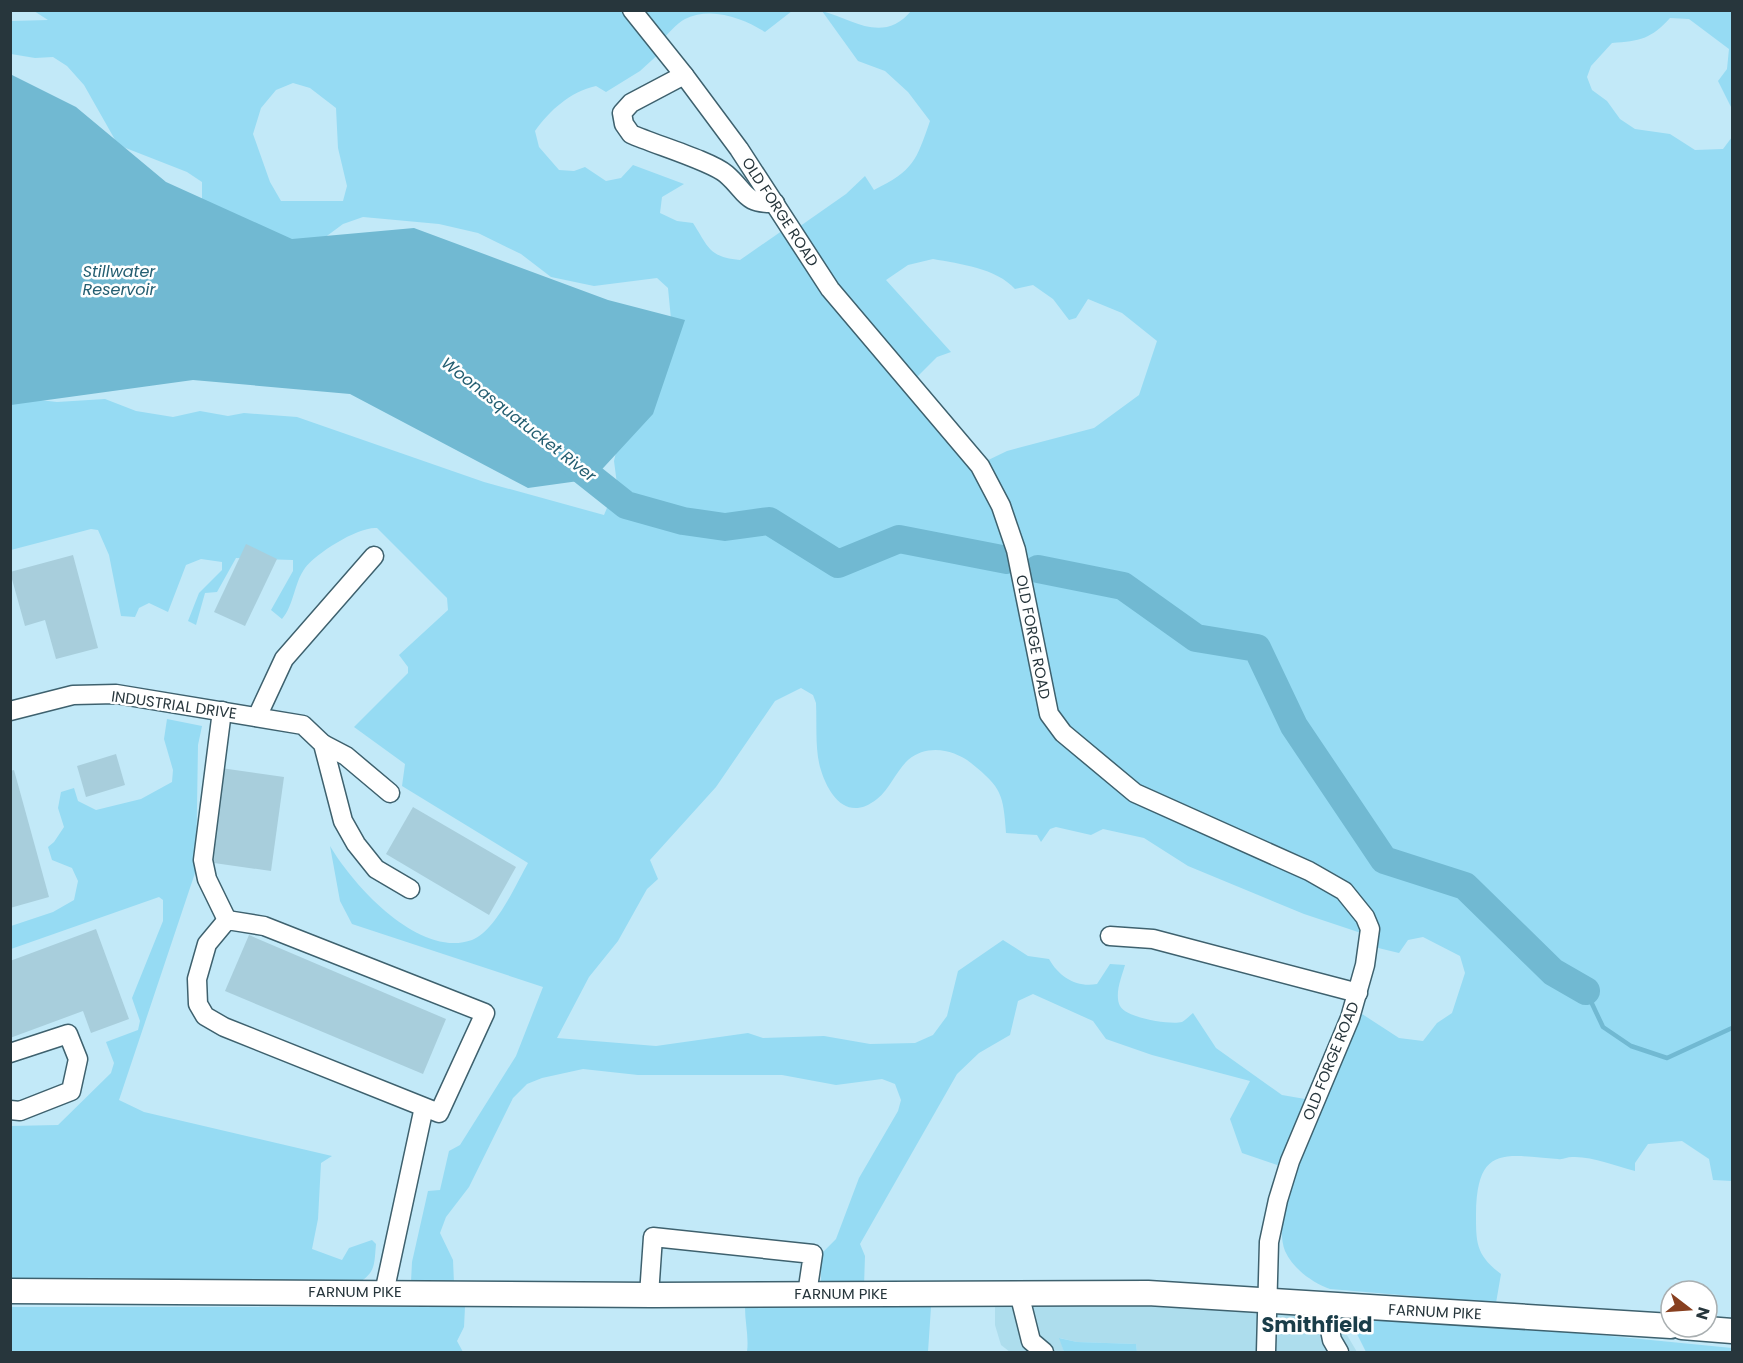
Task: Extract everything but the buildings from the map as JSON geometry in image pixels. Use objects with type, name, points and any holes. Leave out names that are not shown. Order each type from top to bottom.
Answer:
[{"type":"main road","name":"FARNUM PIKE","points":[[10,1290],[649,1295],[1148,1293],[1270,1300],[1325,1306],[1659,1325]]},
{"type":"street","name":"OLD FORGE ROAD","points":[[632,10],[684,75],[748,162],[830,289],[980,466],[1001,506],[1016,550],[1049,714],[1063,733],[1136,793],[1309,871],[1344,891],[1365,917],[1370,928],[1370,939],[1358,993],[1290,1161],[1278,1200],[1269,1242],[1270,1300],[1266,1353]]},
{"type":"street","points":[[684,75],[631,102],[622,112],[624,124],[631,134],[728,176],[747,198],[757,203],[775,203]]},
{"type":"street","points":[[728,176],[748,162]]},
{"type":"street","points":[[257,717],[284,659],[374,556]]},
{"type":"street","name":"INDUSTRIAL DRIVE","points":[[10,711],[73,695],[116,694],[303,725],[323,744]]},
{"type":"street","points":[[222,711],[203,860],[207,879],[227,920]]},
{"type":"street","points":[[323,744],[346,756],[390,793]]},
{"type":"street","points":[[323,744],[343,821],[356,844],[376,868],[410,889]]},
{"type":"street","points":[[227,920],[264,926],[485,1013],[439,1113],[224,1027],[205,1016],[198,1004],[197,979],[207,944],[227,920]]},
{"type":"street","points":[[1110,936],[1153,939],[1358,993]]},
{"type":"street","points":[[10,1053],[68,1034],[78,1059],[71,1091],[20,1111],[10,1110]]},
{"type":"street","points":[[384,1293],[424,1107]]},
{"type":"street","points":[[649,1295],[653,1237],[813,1254],[807,1294]]},
{"type":"street","points":[[1019,1293],[1023,1319],[1031,1341],[1044,1353]]},
{"type":"street","points":[[1325,1306],[1332,1340],[1339,1353]]},
{"type":"shaded area","points":[[912,10],[1732,11],[1732,109],[1718,81],[1727,69],[1729,49],[1689,19],[1670,18],[1651,35],[1612,43],[1591,66],[1587,77],[1592,90],[1607,101],[1620,119],[1635,129],[1670,134],[1695,150],[1723,149],[1732,137],[1732,1181],[1713,1180],[1709,1159],[1682,1141],[1648,1144],[1635,1163],[1635,1171],[1580,1157],[1560,1159],[1509,1156],[1497,1159],[1488,1165],[1482,1176],[1478,1192],[1476,1214],[1479,1248],[1487,1261],[1501,1274],[1496,1303],[1330,1289],[1317,1283],[1298,1269],[1289,1258],[1285,1251],[1282,1229],[1286,1201],[1295,1167],[1336,1063],[1359,1012],[1399,1038],[1423,1041],[1437,1023],[1452,1013],[1465,973],[1460,956],[1423,937],[1408,940],[1399,953],[1370,946],[1364,934],[1304,914],[1188,866],[1144,838],[1103,829],[1091,835],[1056,827],[1050,829],[1041,842],[1037,835],[1006,833],[1002,800],[995,786],[964,758],[940,750],[915,755],[904,764],[877,799],[866,806],[848,807],[834,796],[820,767],[817,752],[816,703],[813,695],[801,688],[775,701],[716,787],[650,860],[658,879],[647,889],[618,941],[589,977],[557,1038],[656,1046],[748,1033],[763,1038],[824,1036],[870,1044],[915,1043],[933,1035],[947,1016],[958,971],[1003,940],[1028,956],[1049,959],[1063,976],[1076,983],[1097,984],[1110,964],[1125,965],[1118,996],[1120,1006],[1124,1010],[1149,1020],[1176,1023],[1182,1022],[1193,1013],[1216,1048],[1282,1095],[1305,1099],[1280,1166],[1242,1153],[1230,1119],[1250,1081],[1152,1055],[1106,1039],[1093,1021],[1033,994],[1018,1001],[1010,1035],[979,1053],[957,1074],[860,1244],[865,1256],[864,1286],[821,1286],[821,1254],[836,1239],[859,1178],[898,1111],[901,1100],[895,1084],[882,1079],[836,1085],[782,1075],[638,1075],[583,1069],[542,1078],[527,1084],[513,1098],[469,1187],[446,1217],[440,1233],[453,1260],[454,1283],[411,1282],[412,1262],[428,1191],[440,1190],[449,1151],[460,1145],[516,1056],[543,987],[352,924],[340,901],[330,846],[354,880],[371,898],[410,929],[431,939],[452,943],[472,940],[481,935],[497,917],[528,863],[402,786],[405,764],[354,727],[408,673],[408,667],[399,655],[448,610],[447,598],[377,528],[349,536],[318,555],[301,574],[282,619],[271,610],[293,571],[293,560],[236,558],[217,592],[205,593],[196,625],[188,621],[199,593],[222,570],[222,562],[201,559],[186,565],[168,612],[149,603],[139,608],[135,617],[121,616],[109,555],[98,530],[91,529],[11,550],[11,402],[22,398],[57,402],[105,399],[136,411],[173,417],[200,411],[228,416],[244,413],[297,417],[484,482],[604,515],[617,484],[614,461],[618,443],[671,319],[668,288],[657,278],[594,286],[551,277],[521,254],[478,233],[439,224],[363,217],[343,224],[316,244],[298,247],[202,213],[202,182],[187,172],[118,145],[84,85],[67,66],[53,57],[35,58],[11,54],[11,21],[48,20],[34,11],[792,11],[765,32],[747,22],[726,15],[705,14],[685,19],[661,41],[663,50],[640,71],[606,92],[596,86],[569,97],[547,116],[535,131],[539,147],[559,170],[574,171],[585,167],[606,181],[621,178],[633,165],[684,184],[662,197],[660,213],[677,221],[693,223],[707,245],[716,254],[740,260],[789,226],[796,229],[846,194],[865,176],[874,190],[898,176],[912,163],[930,121],[908,92],[885,71],[858,61],[822,11],[868,27],[890,26]],"holes":[[[293,83],[310,88],[336,108],[338,148],[347,186],[343,201],[281,201],[270,182],[253,134],[261,108],[276,90]],[[933,259],[988,272],[998,276],[1015,289],[1033,285],[1053,299],[1069,320],[1076,318],[1088,299],[1122,313],[1157,341],[1139,395],[1094,428],[1007,451],[980,464],[912,382],[937,357],[951,352],[886,280],[908,265]]]},
{"type":"shaded area","points":[[167,719],[202,726],[198,745],[196,870],[119,1100],[144,1112],[332,1156],[321,1163],[318,1219],[312,1249],[342,1260],[349,1248],[372,1240],[376,1244],[373,1268],[367,1277],[355,1285],[11,1280],[10,1126],[58,1125],[111,1073],[114,1063],[106,1042],[138,1030],[140,1021],[132,998],[163,921],[163,900],[159,897],[11,949],[11,926],[53,912],[74,900],[78,881],[72,868],[52,860],[48,847],[64,827],[58,808],[61,792],[74,788],[78,801],[96,810],[141,799],[172,782],[173,770],[164,739]]},
{"type":"shaded area","points":[[995,1295],[1337,1299],[1347,1335],[1357,1352],[1137,1352],[1136,1344],[1077,1342],[1060,1338],[1064,1352],[1010,1352],[1001,1345],[995,1325]]},
{"type":"shaded area","points":[[11,1307],[465,1307],[464,1327],[457,1341],[463,1352],[11,1352]]},
{"type":"shaded area","points":[[745,1307],[931,1307],[928,1352],[747,1352]]},
{"type":"shaded area","points":[[1379,1313],[1732,1348],[1732,1352],[1366,1352],[1356,1332],[1365,1315]]},
{"type":"shaded area","points":[[1059,1338],[1077,1342],[1136,1344],[1137,1352],[1064,1352]]},
{"type":"water","name":"Stillwater Reservoir","points":[[10,74],[76,107],[166,182],[292,239],[414,228],[608,300],[685,320],[653,414],[593,479],[528,488],[350,394],[193,380],[11,405]]},
{"type":"waterway","name":"Woonasquatucket River","points":[[563,455],[626,505],[683,521],[725,527],[769,521],[838,564],[899,539],[1007,560]]},
{"type":"waterway","name":"Woonasquatucket River","points":[[1038,569],[1123,586],[1196,638],[1257,648],[1294,726],[1384,860],[1465,886],[1553,972],[1586,991]]},
{"type":"waterway","points":[[1586,991],[1603,1027],[1631,1046],[1667,1058],[1732,1028]]},
{"type":"district","name":"Smithfield","points":[[1317,1325]]}]
